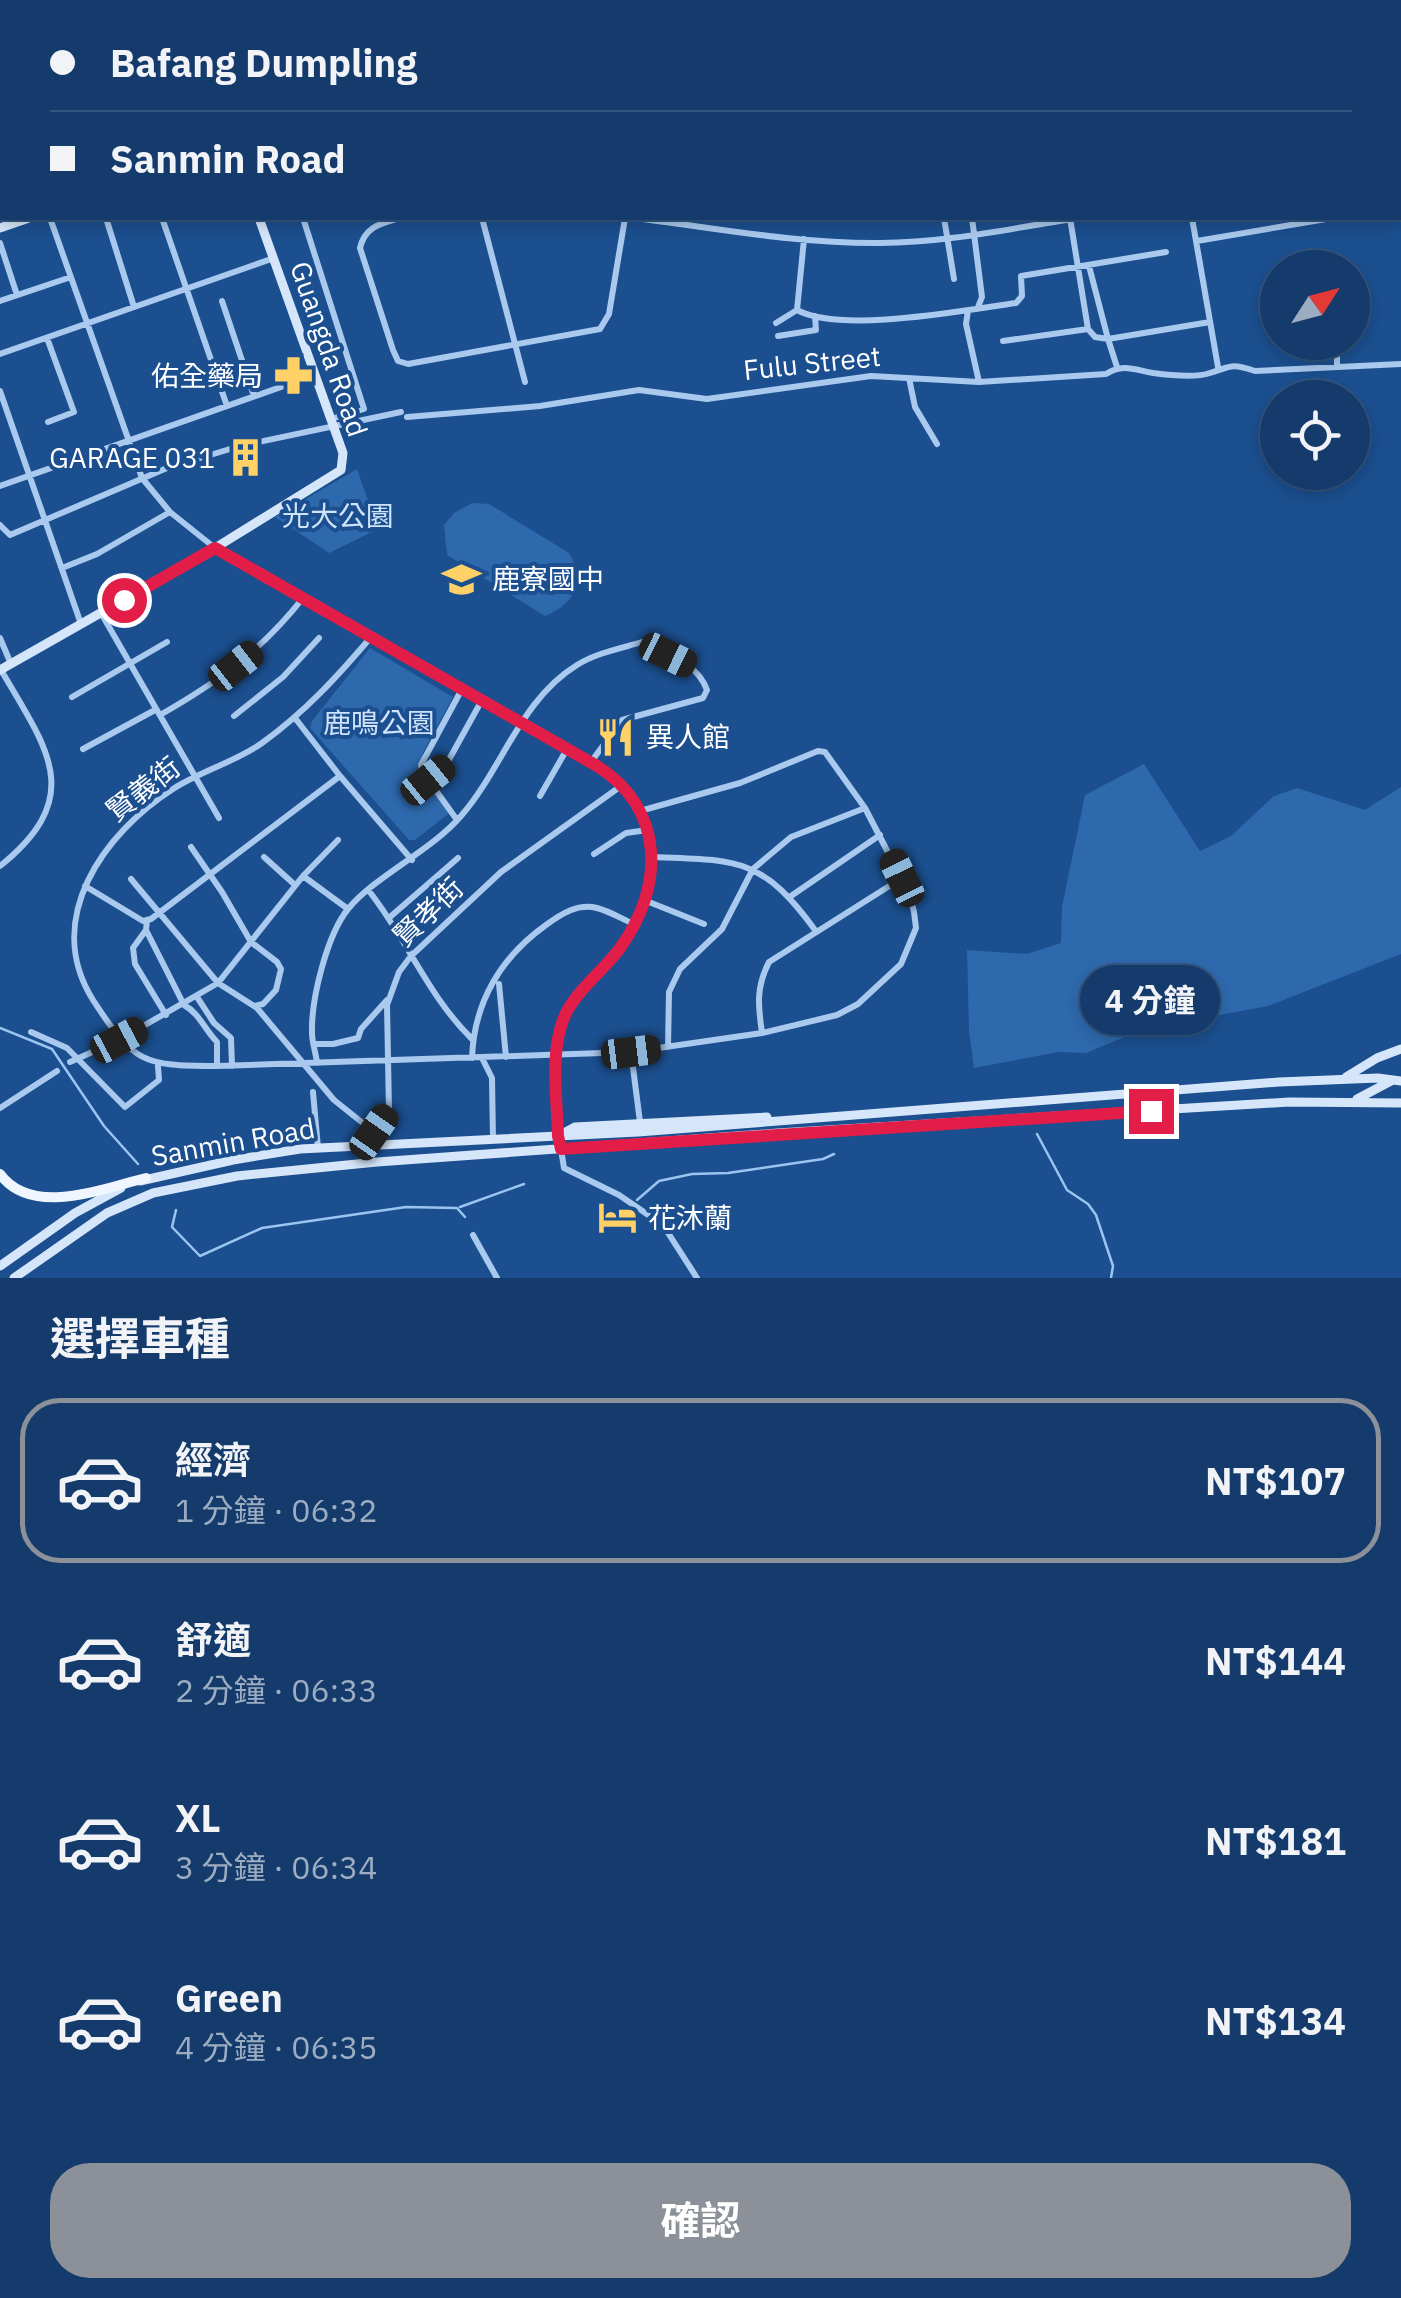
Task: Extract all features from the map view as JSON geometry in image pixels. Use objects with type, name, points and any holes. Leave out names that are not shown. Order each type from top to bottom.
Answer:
[{"type":"main road","points":[[0,1174],[13,1188],[50,1198],[146,1178]]},
{"type":"street","points":[[51,220],[142,478],[170,512],[215,548],[590,762],[622,785],[640,811],[650,830],[651,875],[634,924],[615,955],[566,1014],[557,1055],[558,1136],[564,1168],[620,1194],[663,1226],[697,1278]]},
{"type":"street","points":[[107,220],[134,307]]},
{"type":"street","points":[[163,220],[227,406]]},
{"type":"street","name":"Guangda Road","points":[[215,548],[341,470],[342,453],[260,220]]},
{"type":"street","points":[[304,220],[364,409],[332,423]]},
{"type":"street","points":[[394,220],[371,228],[362,238],[360,248],[398,361],[408,364],[600,329],[606,322],[625,220]]},
{"type":"street","points":[[483,220],[525,382]]},
{"type":"street","points":[[656,220],[804,239],[880,243],[946,238],[1057,220]]},
{"type":"street","points":[[944,220],[954,279]]},
{"type":"street","points":[[972,220],[982,297],[977,308]]},
{"type":"street","points":[[1070,220],[1088,329],[1095,337],[1108,339],[1210,322]]},
{"type":"street","points":[[1192,220],[1218,367]]},
{"type":"street","points":[[1197,241],[1320,220]]},
{"type":"street","points":[[797,310],[804,239]]},
{"type":"street","points":[[0,243],[17,295]]},
{"type":"street","points":[[776,323],[797,310],[816,316],[882,320],[1016,303],[1022,296],[1021,276],[1166,252]]},
{"type":"street","points":[[0,354],[274,258]]},
{"type":"street","points":[[1089,265],[1117,367]]},
{"type":"street","points":[[0,301],[71,277]]},
{"type":"street","points":[[222,301],[254,396]]},
{"type":"street","points":[[968,310],[966,324],[979,382]]},
{"type":"street","points":[[778,336],[816,330],[816,316]]},
{"type":"street","points":[[1003,342],[1088,329]]},
{"type":"street","points":[[47,338],[74,412],[48,422]]},
{"type":"street","points":[[1337,360],[1337,366]]},
{"type":"street","name":"Fulu Street","points":[[0,525],[10,534],[142,478],[240,446],[332,423],[404,414],[540,406],[639,390],[706,398],[872,376],[979,382],[1106,374],[1117,367],[1187,374],[1211,373],[1218,367],[1237,364],[1255,371],[1401,364]]},
{"type":"street","points":[[0,486],[315,375]]},
{"type":"street","points":[[909,378],[914,408],[936,444]]},
{"type":"street","points":[[0,391],[82,624]]},
{"type":"street","points":[[62,568],[97,554],[170,512]]},
{"type":"street","points":[[4,668],[215,548]]},
{"type":"street","points":[[83,749],[211,686],[262,646],[303,598]]},
{"type":"street","points":[[101,612],[219,818]]},
{"type":"street","name":"賢義街","points":[[119,1040],[88,992],[74,959],[74,922],[85,886],[109,845],[157,800],[194,776],[257,746],[295,718],[371,637]]},
{"type":"street","points":[[0,638],[4,668],[42,740],[52,781],[51,802],[40,824],[19,851],[0,866]]},
{"type":"street","points":[[234,716],[283,677],[319,638]]},
{"type":"street","points":[[72,697],[167,642]]},
{"type":"street","points":[[318,1063],[312,1032],[328,948],[348,909],[457,821],[544,692],[578,664],[642,642],[694,668],[707,690],[703,698],[622,720],[590,762]]},
{"type":"street","points":[[457,821],[420,764],[462,688]]},
{"type":"street","points":[[428,780],[446,765],[482,700]]},
{"type":"street","points":[[295,718],[412,860]]},
{"type":"street","points":[[540,796],[568,749]]},
{"type":"street","points":[[119,1040],[158,1066],[631,1052],[762,1033],[837,1015],[883,984],[900,964],[916,928],[909,893],[866,808],[826,752],[818,751],[740,783],[640,811]]},
{"type":"street","points":[[146,920],[160,914],[340,776]]},
{"type":"street","name":"賢孝街","points":[[374,1146],[374,1132],[388,1111],[389,998],[399,972],[411,956],[501,872],[622,785]]},
{"type":"street","points":[[668,1047],[670,992],[680,970],[722,929],[752,869],[791,836],[866,808]]},
{"type":"street","points":[[594,854],[626,833],[650,830]]},
{"type":"street","points":[[791,896],[880,835]]},
{"type":"street","points":[[74,1060],[166,1015],[218,983],[303,876],[338,840]]},
{"type":"street","points":[[191,847],[251,942],[277,962],[280,969],[276,990],[263,1004],[254,1006]]},
{"type":"street","points":[[264,857],[296,885]]},
{"type":"street","points":[[652,857],[711,859],[752,869],[791,896],[815,930]]},
{"type":"street","points":[[390,917],[458,858]]},
{"type":"street","points":[[303,876],[348,909]]},
{"type":"street","points":[[762,1033],[756,996],[769,962],[902,878]]},
{"type":"street","points":[[131,879],[218,983],[254,1006],[334,1100],[374,1132]]},
{"type":"street","points":[[85,886],[146,920]]},
{"type":"street","points":[[369,891],[390,917],[445,1009],[473,1040]]},
{"type":"street","points":[[644,900],[704,924]]},
{"type":"street","points":[[472,1058],[480,1010],[496,974],[519,946],[576,908],[596,907],[634,924]]},
{"type":"street","points":[[146,920],[146,930],[184,1005],[195,1011],[217,1042],[217,1066]]},
{"type":"street","points":[[146,930],[133,948],[135,964],[166,1015]]},
{"type":"street","points":[[498,984],[506,1057]]},
{"type":"street","points":[[196,997],[231,1038],[232,1066]]},
{"type":"street","points":[[314,1044],[358,1038],[374,1012],[389,998]]},
{"type":"street","points":[[31,1032],[67,1048],[74,1060],[124,1107],[160,1080],[158,1066]]},
{"type":"street","name":"Sanmin Road","points":[[1343,1079],[1377,1058],[1401,1049]]},
{"type":"street","points":[[631,1052],[640,1122]]},
{"type":"street","points":[[482,1058],[492,1078],[494,1140]]},
{"type":"street","points":[[0,1108],[57,1071]]},
{"type":"street","name":"Sanmin Road","points":[[0,1266],[76,1213],[146,1178],[318,1148],[754,1123],[895,1109],[1343,1079],[1398,1079]]},
{"type":"street","name":"Sanmin Road","points":[[1354,1101],[1398,1079]]},
{"type":"street","points":[[314,1092],[318,1148]]},
{"type":"street","name":"Sanmin Road","points":[[14,1278],[107,1213],[154,1194],[237,1176],[377,1162],[898,1125],[1220,1105],[1401,1103]]},
{"type":"street","points":[[895,1109],[898,1125]]},
{"type":"street","name":"Sanmin Road","points":[[558,1136],[575,1127],[737,1116],[794,1117]]},
{"type":"street","points":[[374,1146],[377,1162]]},
{"type":"street","points":[[190,1168],[196,1184]]},
{"type":"street","points":[[473,1235],[497,1278]]},
{"type":"green space","name":"光大公園","points":[[357,469],[378,529],[329,553],[275,517]]},
{"type":"green space","points":[[472,503],[489,504],[569,553],[577,583],[564,605],[545,616],[447,555],[444,525],[454,513]]},
{"type":"green space","name":"鹿鳴公園","points":[[370,648],[453,697],[423,753],[425,773],[452,811],[415,840],[409,840],[310,728]]},
{"type":"green space","points":[[1144,764],[1200,851],[1231,836],[1274,796],[1297,788],[1365,810],[1401,787],[1401,954],[1268,1006],[1144,1029],[1086,1053],[1059,1052],[974,1068],[967,950],[1027,954],[1061,943],[1062,907],[1085,795]]},
{"type":"waterway","points":[[0,1028],[52,1049],[104,1126],[138,1164]]},
{"type":"waterway","points":[[1037,1134],[1067,1190],[1088,1204],[1096,1215],[1113,1266],[1111,1278]]},
{"type":"waterway","points":[[637,1200],[659,1181],[823,1159],[834,1154]]},
{"type":"waterway","points":[[460,1207],[524,1184]]},
{"type":"waterway","points":[[176,1210],[172,1227],[200,1256],[262,1228],[406,1207],[457,1208],[465,1217]]},
{"type":"place","name":"佑全藥局","points":[[293,376]]},
{"type":"place","name":"GARAGE 031","points":[[245,458]]},
{"type":"place","name":"鹿寮國中","points":[[462,579]]},
{"type":"place","name":"異人館","points":[[616,737]]},
{"type":"place","name":"花沐蘭","points":[[618,1218]]},
{"type":"route","points":[[124,600],[215,548],[597,766],[622,785],[650,830],[651,875],[624,942],[578,995],[559,1034],[561,1149],[778,1132],[1151,1111]]}]
